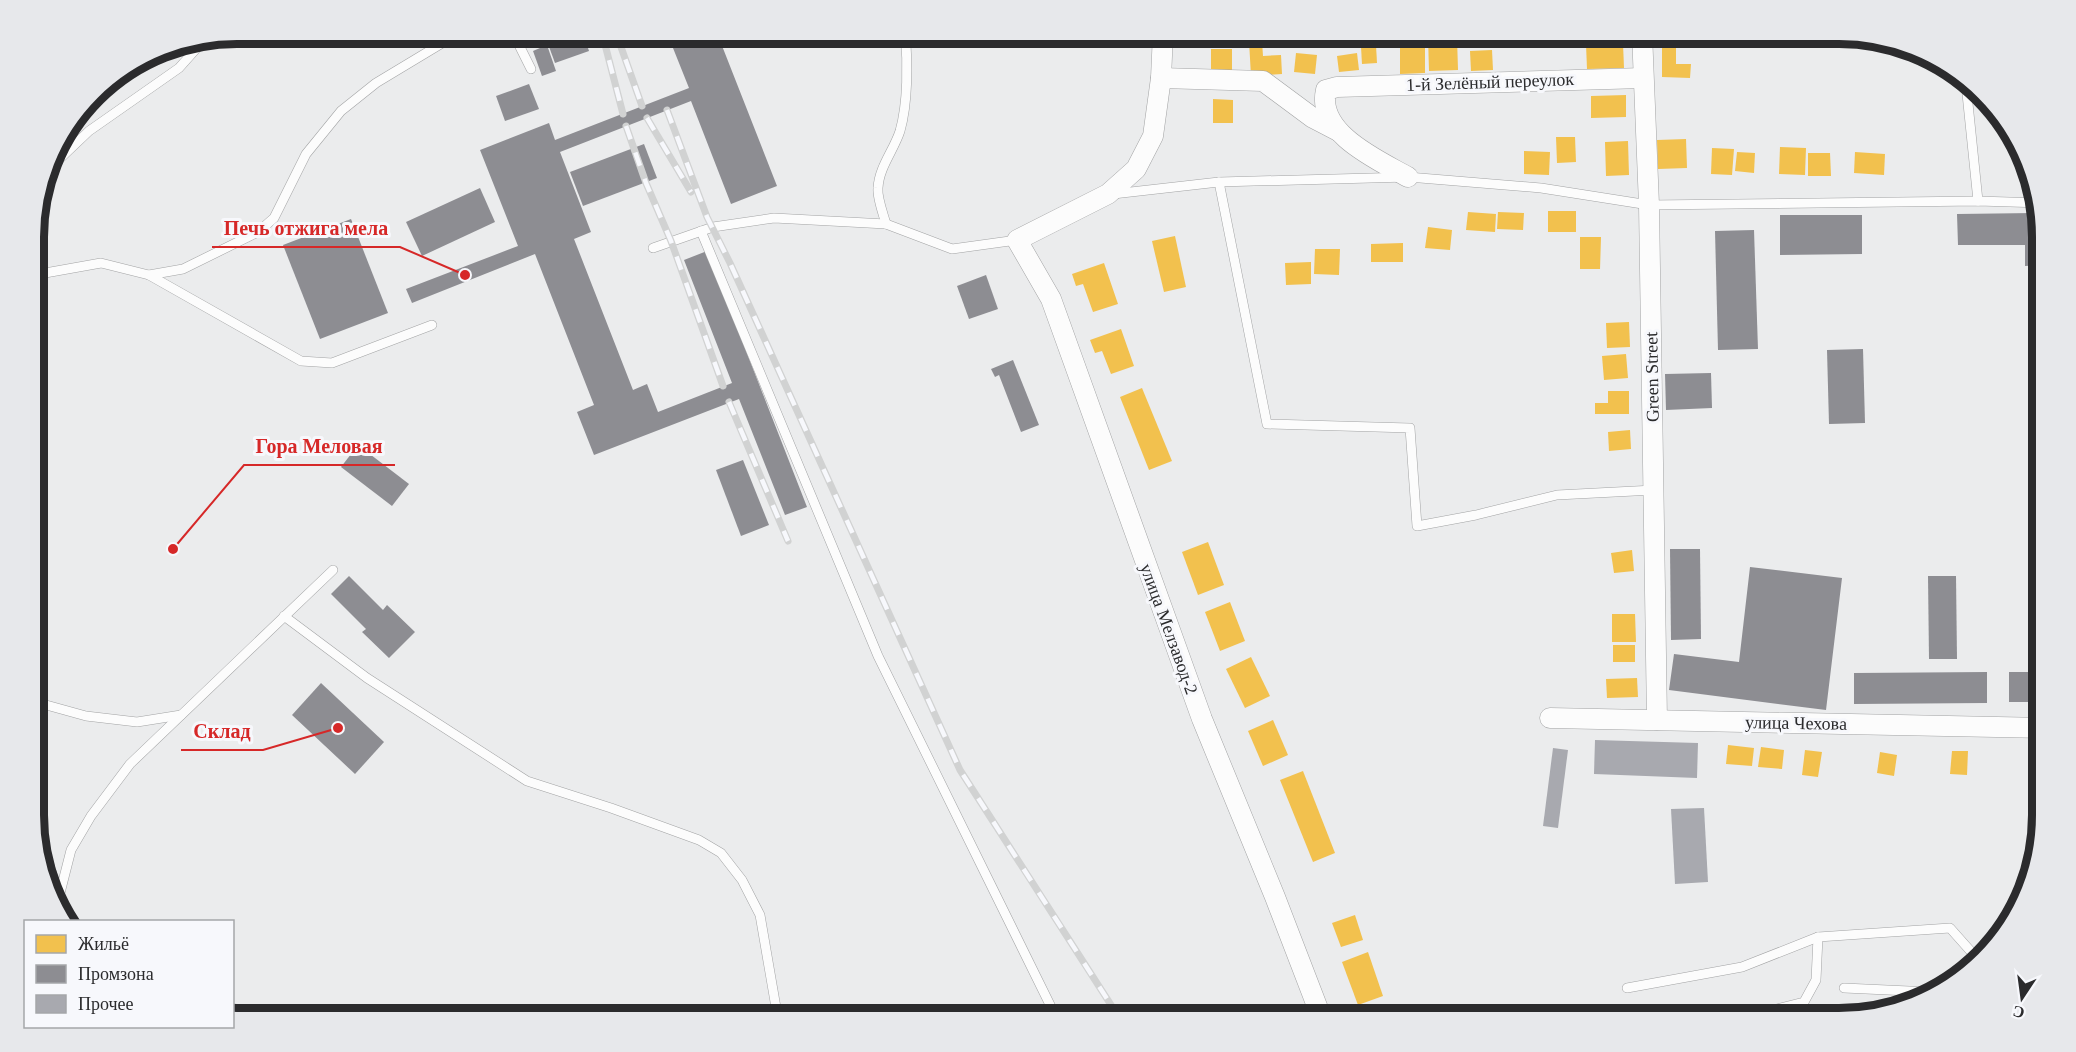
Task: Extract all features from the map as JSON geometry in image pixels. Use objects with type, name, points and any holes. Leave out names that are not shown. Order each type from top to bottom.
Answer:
[{"type":"street","points":[[1017,240],[1108,194],[1136,169],[1154,136],[1163,44]]},
{"type":"street","name":"Green Street","points":[[1642,44],[1649,205],[1657,720]]},
{"type":"street","points":[[1161,78],[1263,81],[1313,118],[1340,132],[1367,154],[1408,177]]},
{"type":"street","name":"1-й Зелёный переулок","points":[[1340,132],[1331,123],[1323,100],[1326,90],[1337,87],[1643,78]]},
{"type":"street","name":"улица Мелзавод-2","points":[[1017,240],[1051,299],[1202,719],[1319,1008]]},
{"type":"street","name":"улица Чехова","points":[[1550,718],[2032,728]]},
{"type":"lane","points":[[149,275],[183,269],[258,232],[274,218],[306,154],[341,111],[376,83],[441,44]]},
{"type":"lane","points":[[518,44],[531,69]]},
{"type":"lane","points":[[886,224],[878,188],[886,161],[900,131],[907,69],[906,44]]},
{"type":"lane","points":[[60,159],[89,131],[179,68],[197,47]]},
{"type":"lane","points":[[1967,92],[1978,201]]},
{"type":"lane","points":[[1108,194],[1219,182],[1408,177],[1541,188],[1649,205],[1978,201],[2029,203]]},
{"type":"lane","points":[[1219,182],[1267,424],[1410,428],[1417,526],[1476,515],[1557,495],[1654,490]]},
{"type":"lane","points":[[653,248],[713,227],[774,218],[886,224],[952,249],[1017,240]]},
{"type":"lane","points":[[701,231],[878,656],[1052,1008]]},
{"type":"lane","points":[[44,273],[101,262],[149,275],[301,361],[332,363],[432,325]]},
{"type":"lane","points":[[60,893],[71,850],[92,816],[130,764],[333,570]]},
{"type":"lane","points":[[284,616],[367,678],[528,781],[699,840],[721,853],[742,880],[760,915],[776,1009]]},
{"type":"lane","points":[[44,704],[86,716],[138,722],[181,715]]},
{"type":"lane","points":[[1627,988],[1742,967],[1818,937],[1950,928],[1975,953]]},
{"type":"lane","points":[[1781,1008],[1804,1002],[1816,980],[1818,937]]},
{"type":"lane","points":[[1844,988],[1919,991]]},
{"type":"building: Жильё","points":[[1249,44],[1262,44],[1263,56],[1281,55],[1282,74],[1251,76]]},
{"type":"building: Жильё","points":[[1400,44],[1425,44],[1425,73],[1400,74]]},
{"type":"building: Жильё","points":[[1428,44],[1457,44],[1458,70],[1429,71]]},
{"type":"building: Жильё","points":[[1495,44],[1521,44],[1521,47],[1495,47]]},
{"type":"building: Жильё","points":[[1586,44],[1623,44],[1624,68],[1587,69]]},
{"type":"building: Жильё","points":[[1376,45],[1377,63],[1362,64],[1361,47]]},
{"type":"building: Жильё","points":[[1662,48],[1676,48],[1676,64],[1691,64],[1690,78],[1662,77]]},
{"type":"building: Жильё","points":[[1211,49],[1232,49],[1232,73],[1211,74]]},
{"type":"building: Жильё","points":[[1492,50],[1493,70],[1471,71],[1470,51]]},
{"type":"building: Жильё","points":[[1296,53],[1317,55],[1315,74],[1294,72]]},
{"type":"building: Жильё","points":[[1357,53],[1359,70],[1339,72],[1337,56]]},
{"type":"building: Жильё","points":[[1626,95],[1626,117],[1591,118],[1591,96]]},
{"type":"building: Жильё","points":[[1213,99],[1233,100],[1233,123],[1213,123]]},
{"type":"building: Жильё","points":[[1556,137],[1575,137],[1576,162],[1557,163]]},
{"type":"building: Жильё","points":[[1686,139],[1687,168],[1658,169],[1657,140]]},
{"type":"building: Жильё","points":[[1628,141],[1629,175],[1606,176],[1605,142]]},
{"type":"building: Жильё","points":[[1780,147],[1806,148],[1805,175],[1779,174]]},
{"type":"building: Жильё","points":[[1712,148],[1734,149],[1732,175],[1711,174]]},
{"type":"building: Жильё","points":[[1524,151],[1550,152],[1549,175],[1524,174]]},
{"type":"building: Жильё","points":[[1737,152],[1755,153],[1754,173],[1735,171]]},
{"type":"building: Жильё","points":[[1855,152],[1885,154],[1884,175],[1854,173]]},
{"type":"building: Жильё","points":[[1808,153],[1830,153],[1831,176],[1808,176]]},
{"type":"building: Жильё","points":[[1548,211],[1576,211],[1576,232],[1548,232]]},
{"type":"building: Жильё","points":[[1468,212],[1496,214],[1495,232],[1466,230]]},
{"type":"building: Жильё","points":[[1498,212],[1524,213],[1523,230],[1497,229]]},
{"type":"building: Жильё","points":[[1428,227],[1452,230],[1450,250],[1425,248]]},
{"type":"building: Жильё","points":[[1175,236],[1186,287],[1164,292],[1152,241]]},
{"type":"building: Жильё","points":[[1580,237],[1601,237],[1600,269],[1580,269]]},
{"type":"building: Жильё","points":[[1403,243],[1403,262],[1371,262],[1371,244]]},
{"type":"building: Жильё","points":[[1315,249],[1340,249],[1339,275],[1314,274]]},
{"type":"building: Жильё","points":[[1311,262],[1311,284],[1286,285],[1285,263]]},
{"type":"building: Жильё","points":[[1104,263],[1118,304],[1093,312],[1083,284],[1076,286],[1072,274]]},
{"type":"building: Жильё","points":[[1629,322],[1630,347],[1607,348],[1606,323]]},
{"type":"building: Жильё","points":[[1121,329],[1134,366],[1111,374],[1102,351],[1095,353],[1090,340]]},
{"type":"building: Жильё","points":[[1626,354],[1628,378],[1604,380],[1602,356]]},
{"type":"building: Жильё","points":[[1142,388],[1172,461],[1149,470],[1120,397]]},
{"type":"building: Жильё","points":[[1608,391],[1629,391],[1629,414],[1595,414],[1595,403],[1608,403]]},
{"type":"building: Жильё","points":[[1630,430],[1631,449],[1609,451],[1608,432]]},
{"type":"building: Жильё","points":[[1208,542],[1224,585],[1198,595],[1182,552]]},
{"type":"building: Жильё","points":[[1632,550],[1634,571],[1614,573],[1611,553]]},
{"type":"building: Жильё","points":[[1230,602],[1245,641],[1220,651],[1205,612]]},
{"type":"building: Жильё","points":[[1612,614],[1635,614],[1636,642],[1612,642]]},
{"type":"building: Жильё","points":[[1613,645],[1635,645],[1635,662],[1613,662]]},
{"type":"building: Жильё","points":[[1251,657],[1270,696],[1245,708],[1226,669]]},
{"type":"building: Жильё","points":[[1637,678],[1638,697],[1607,698],[1606,679]]},
{"type":"building: Жильё","points":[[1273,720],[1288,755],[1263,766],[1248,731]]},
{"type":"building: Жильё","points":[[1728,745],[1754,748],[1752,766],[1726,764]]},
{"type":"building: Жильё","points":[[1761,747],[1784,750],[1782,769],[1758,767]]},
{"type":"building: Жильё","points":[[1805,750],[1822,752],[1818,777],[1802,775]]},
{"type":"building: Жильё","points":[[1952,751],[1968,751],[1967,775],[1950,774]]},
{"type":"building: Жильё","points":[[1880,752],[1897,755],[1894,776],[1877,773]]},
{"type":"building: Жильё","points":[[1303,771],[1335,853],[1313,862],[1280,780]]},
{"type":"building: Жильё","points":[[1355,915],[1363,940],[1341,947],[1332,923]]},
{"type":"building: Жильё","points":[[1368,952],[1383,996],[1358,1005],[1342,962]]},
{"type":"building: Промзона","points":[[548,44],[587,44],[589,51],[555,63]]},
{"type":"building: Промзона","points":[[671,44],[721,44],[777,186],[731,204],[691,101],[560,152],[591,232],[574,239],[633,390],[647,384],[658,412],[732,383],[684,260],[707,251],[807,507],[785,515],[739,399],[594,455],[577,412],[594,405],[535,254],[412,303],[406,289],[518,246],[480,150],[549,123],[555,140],[689,88]]},
{"type":"building: Промзона","points":[[547,45],[556,71],[542,76],[533,51]]},
{"type":"building: Промзона","points":[[529,84],[539,109],[505,121],[496,96]]},
{"type":"building: Промзона","points":[[644,144],[657,178],[583,206],[570,172]]},
{"type":"building: Промзона","points":[[480,188],[495,222],[422,256],[406,222]]},
{"type":"building: Промзона","points":[[2031,213],[2032,266],[2025,266],[2025,245],[1958,245],[1957,214]]},
{"type":"building: Промзона","points":[[1780,215],[1862,215],[1862,254],[1780,255]]},
{"type":"building: Промзона","points":[[351,219],[388,313],[320,339],[283,245]]},
{"type":"building: Промзона","points":[[1754,230],[1758,349],[1718,350],[1715,231]]},
{"type":"building: Промзона","points":[[986,275],[998,309],[969,319],[957,286]]},
{"type":"building: Промзона","points":[[1863,349],[1865,423],[1829,424],[1827,350]]},
{"type":"building: Промзона","points":[[1013,360],[1039,425],[1021,432],[999,375],[995,377],[991,369]]},
{"type":"building: Промзона","points":[[1711,373],[1712,408],[1666,410],[1665,374]]},
{"type":"building: Промзона","points":[[358,445],[409,484],[392,506],[341,467]]},
{"type":"building: Промзона","points":[[743,460],[769,525],[741,536],[716,470]]},
{"type":"building: Промзона","points":[[1670,549],[1700,549],[1701,639],[1671,640]]},
{"type":"building: Промзона","points":[[1750,567],[1842,578],[1826,710],[1669,690],[1674,654],[1739,662]]},
{"type":"building: Промзона","points":[[349,576],[383,610],[387,605],[415,632],[389,658],[362,632],[366,629],[331,594]]},
{"type":"building: Промзона","points":[[1928,576],[1956,576],[1957,659],[1929,659]]},
{"type":"building: Промзона","points":[[1987,672],[1987,703],[1854,704],[1854,673]]},
{"type":"building: Промзона","points":[[2009,672],[2032,672],[2032,702],[2009,702]]},
{"type":"building: Промзона","points":[[321,683],[384,742],[355,774],[292,715]]},
{"type":"building: Прочее","points":[[1595,740],[1698,743],[1697,778],[1594,774]]},
{"type":"building: Прочее","points":[[1553,748],[1568,750],[1558,828],[1543,826]]},
{"type":"building: Прочее","points":[[1704,808],[1708,882],[1675,884],[1671,809]]},
{"type":"building: Прочее","points":[[1486,1005],[1487,1008],[1471,1008]]},
{"type":"railway","points":[[605,44],[623,114]]},
{"type":"railway","points":[[620,44],[642,106]]},
{"type":"railway","points":[[667,110],[707,217],[960,770],[1113,1008]]},
{"type":"railway","points":[[647,118],[691,192]]},
{"type":"railway","points":[[626,126],[646,183],[671,241],[723,386]]},
{"type":"railway","points":[[729,402],[788,541]]},
{"type":"place","name":"Печь отжига мела","points":[[465,275]]},
{"type":"place","name":"Гора Меловая","points":[[173,549]]},
{"type":"place","name":"Склад","points":[[338,728]]}]
